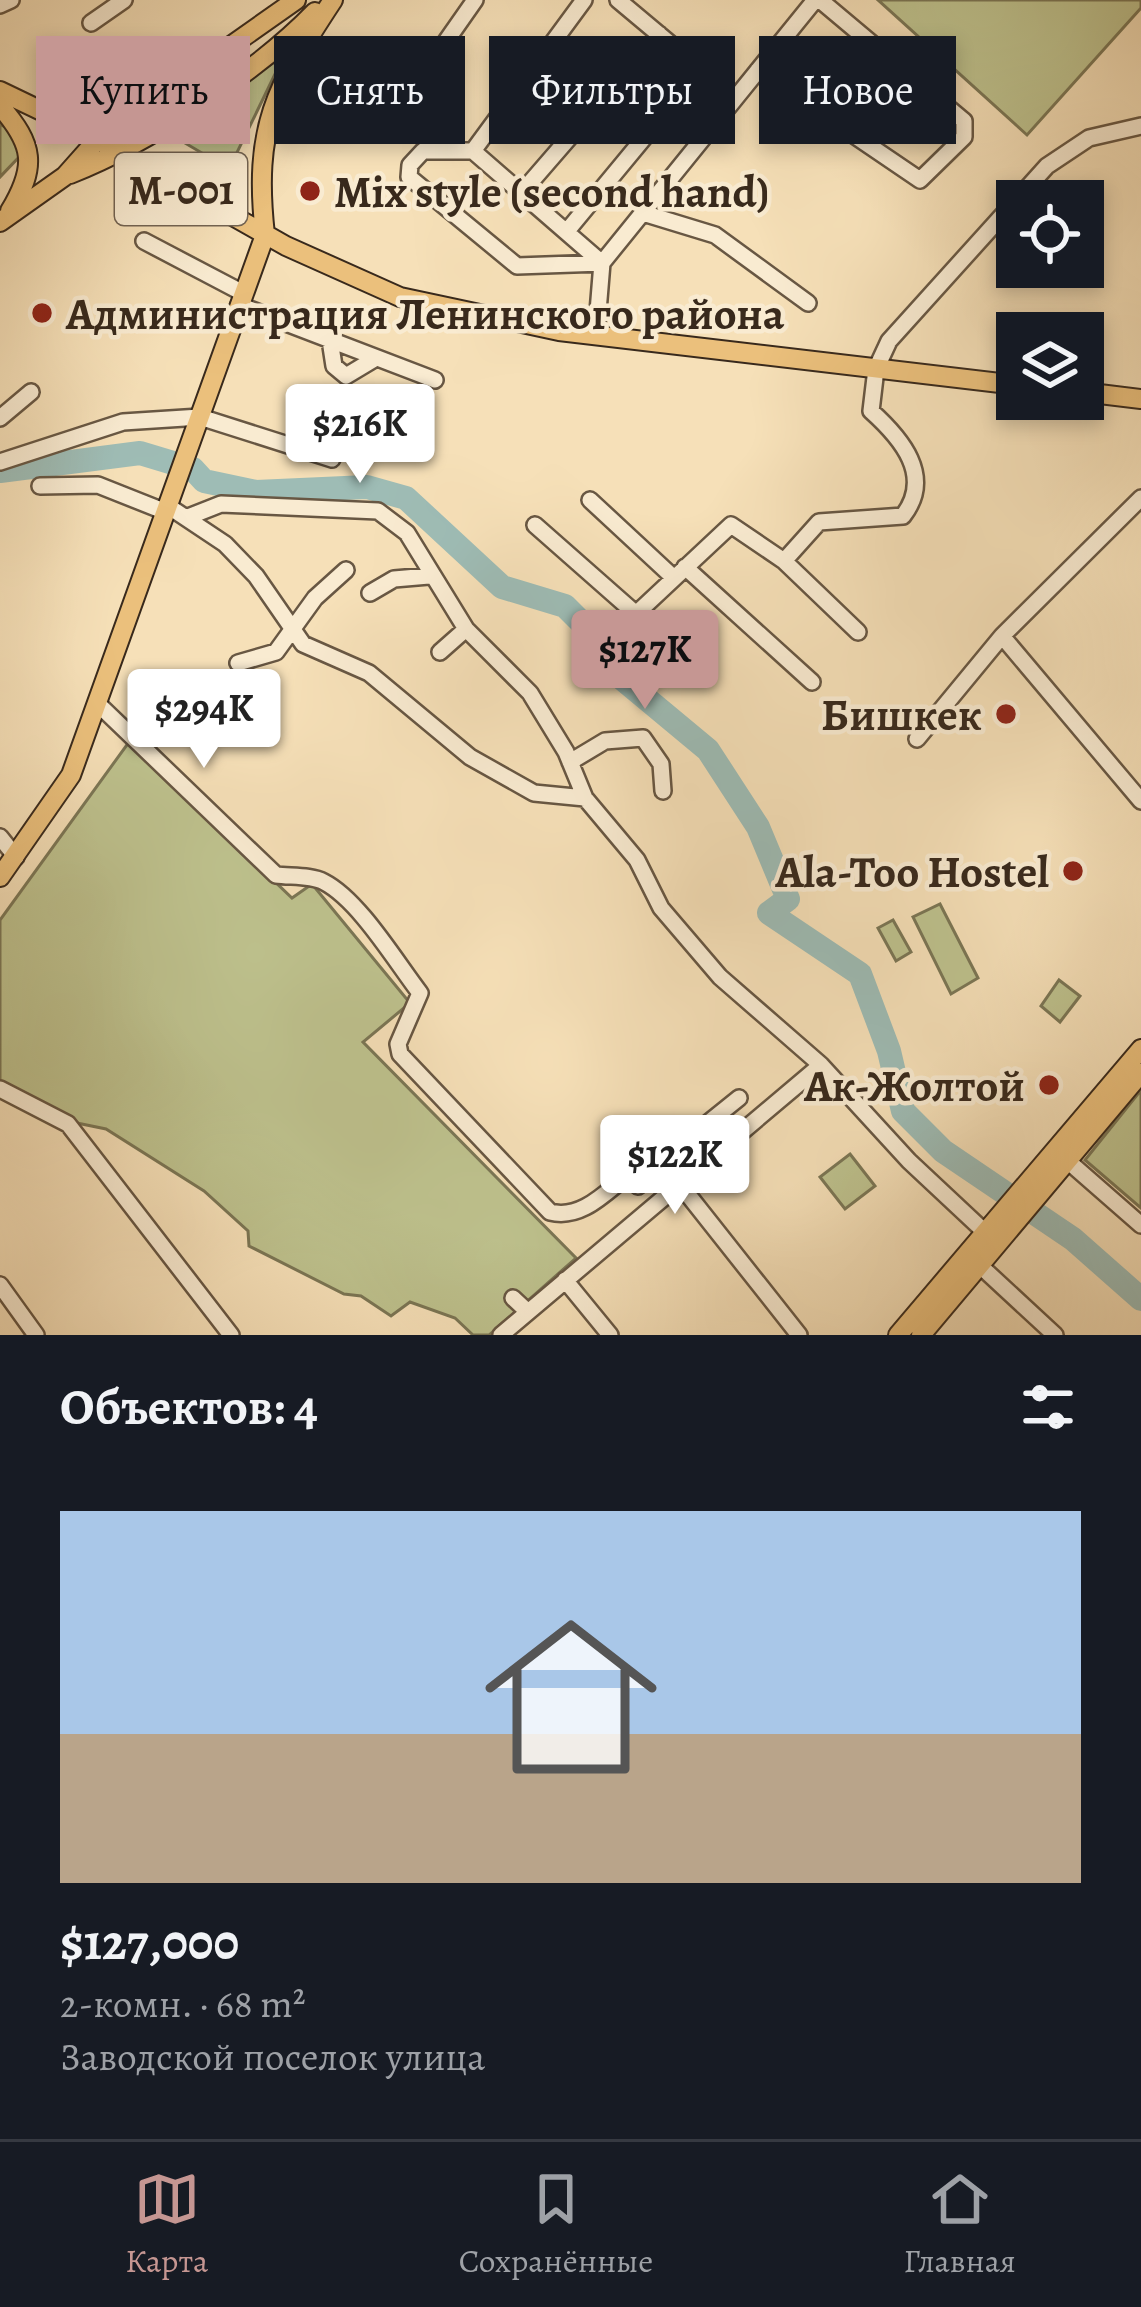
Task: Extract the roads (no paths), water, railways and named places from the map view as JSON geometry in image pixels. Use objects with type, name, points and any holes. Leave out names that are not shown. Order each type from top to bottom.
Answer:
[{"type":"main road","points":[[245,36],[296,0]]},
{"type":"main road","points":[[65,176],[122,154],[277,47],[330,0]]},
{"type":"main road","points":[[0,877],[71,775],[265,235],[260,176],[267,119],[330,0]]},
{"type":"main road","points":[[0,91],[36,109]]},
{"type":"main road","points":[[0,106],[23,133],[32,157],[28,183],[3,219]]},
{"type":"main road","points":[[3,219],[65,176],[94,144]]},
{"type":"main road","name":"М-001","points":[[105,144],[265,235],[400,297],[466,315],[596,336],[996,383]]},
{"type":"main road","points":[[1104,395],[1141,399]]},
{"type":"main road","points":[[921,1335],[1141,1048]]},
{"type":"main road","points":[[1035,1190],[1069,1162],[1141,1073]]},
{"type":"main road","points":[[898,1335],[975,1261]]},
{"type":"street","points":[[0,5],[11,0]]},
{"type":"street","points":[[91,23],[124,0]]},
{"type":"street","points":[[450,36],[475,0]]},
{"type":"street","points":[[473,151],[584,0]]},
{"type":"street","points":[[619,0],[660,36]]},
{"type":"street","points":[[735,98],[758,70],[818,0],[964,121],[964,137],[920,180],[758,70]]},
{"type":"street","points":[[523,191],[658,34]]},
{"type":"street","points":[[784,561],[819,522],[895,520],[909,509],[912,458],[902,438],[871,412],[876,369],[889,341],[1046,166],[1089,138],[1141,126]]},
{"type":"street","points":[[567,231],[638,144]]},
{"type":"street","points":[[596,336],[602,263],[698,144]]},
{"type":"street","points":[[423,151],[473,151],[602,263],[517,266],[409,177],[410,165],[423,151]]},
{"type":"street","points":[[643,213],[716,235],[808,303]]},
{"type":"street","points":[[144,241],[241,299],[329,340],[435,380]]},
{"type":"street","points":[[329,340],[334,366],[346,376],[376,358]]},
{"type":"street","points":[[0,418],[31,392]]},
{"type":"street","points":[[0,462],[123,422],[200,417],[332,459]]},
{"type":"street","points":[[40,486],[98,484],[169,504],[256,576],[303,644],[369,673],[470,757],[534,793],[584,798]]},
{"type":"street","points":[[917,739],[1001,636],[1141,499]]},
{"type":"street","points":[[590,500],[812,682]]},
{"type":"street","points":[[188,517],[221,504],[378,512],[407,532],[428,564],[429,576],[466,629],[530,693],[570,762],[584,798],[637,860],[661,908],[720,977],[820,1065],[909,1162],[1000,1227]]},
{"type":"street","points":[[535,525],[636,614],[646,610],[731,525],[784,561],[858,632]]},
{"type":"street","points":[[238,663],[276,652],[346,569]]},
{"type":"street","points":[[370,593],[394,579],[429,576]]},
{"type":"street","points":[[440,652],[466,629]]},
{"type":"street","points":[[1001,636],[1141,801]]},
{"type":"street","points":[[97,703],[276,875],[318,878],[374,932],[420,993],[398,1044],[400,1054],[550,1212],[567,1216],[579,1211],[628,1175],[638,1186]]},
{"type":"street","points":[[570,762],[605,741],[643,738],[661,764],[663,790]]},
{"type":"street","points":[[0,837],[16,857]]},
{"type":"street","points":[[501,1335],[820,1065]]},
{"type":"street","points":[[0,1089],[68,1124],[231,1335]]},
{"type":"street","points":[[739,1098],[667,1156],[799,1335]]},
{"type":"street","points":[[1069,1162],[1141,1225]]},
{"type":"street","points":[[975,1261],[1055,1335]]},
{"type":"street","points":[[565,1280],[610,1335]]},
{"type":"street","points":[[0,1285],[36,1335]]},
{"type":"street","points":[[513,1298],[527,1312]]},
{"type":"waterway","points":[[0,471],[140,453],[193,469],[204,481],[256,492],[367,487],[406,498],[502,587],[565,606],[590,631],[619,676],[708,750],[758,827],[788,899],[769,913],[860,974],[889,1051],[903,1111],[943,1151],[1073,1239],[1141,1299]]},
{"type":"place","name":"Mix style (second hand)","points":[[310,191]]},
{"type":"place","name":"Администрация Ленинского района","points":[[42,313]]},
{"type":"place","name":"Бишкек","points":[[1006,714]]},
{"type":"place","name":"Ala-Too Hostel","points":[[1073,871]]},
{"type":"place","name":"Ак-Жолтой","points":[[1049,1085]]}]
